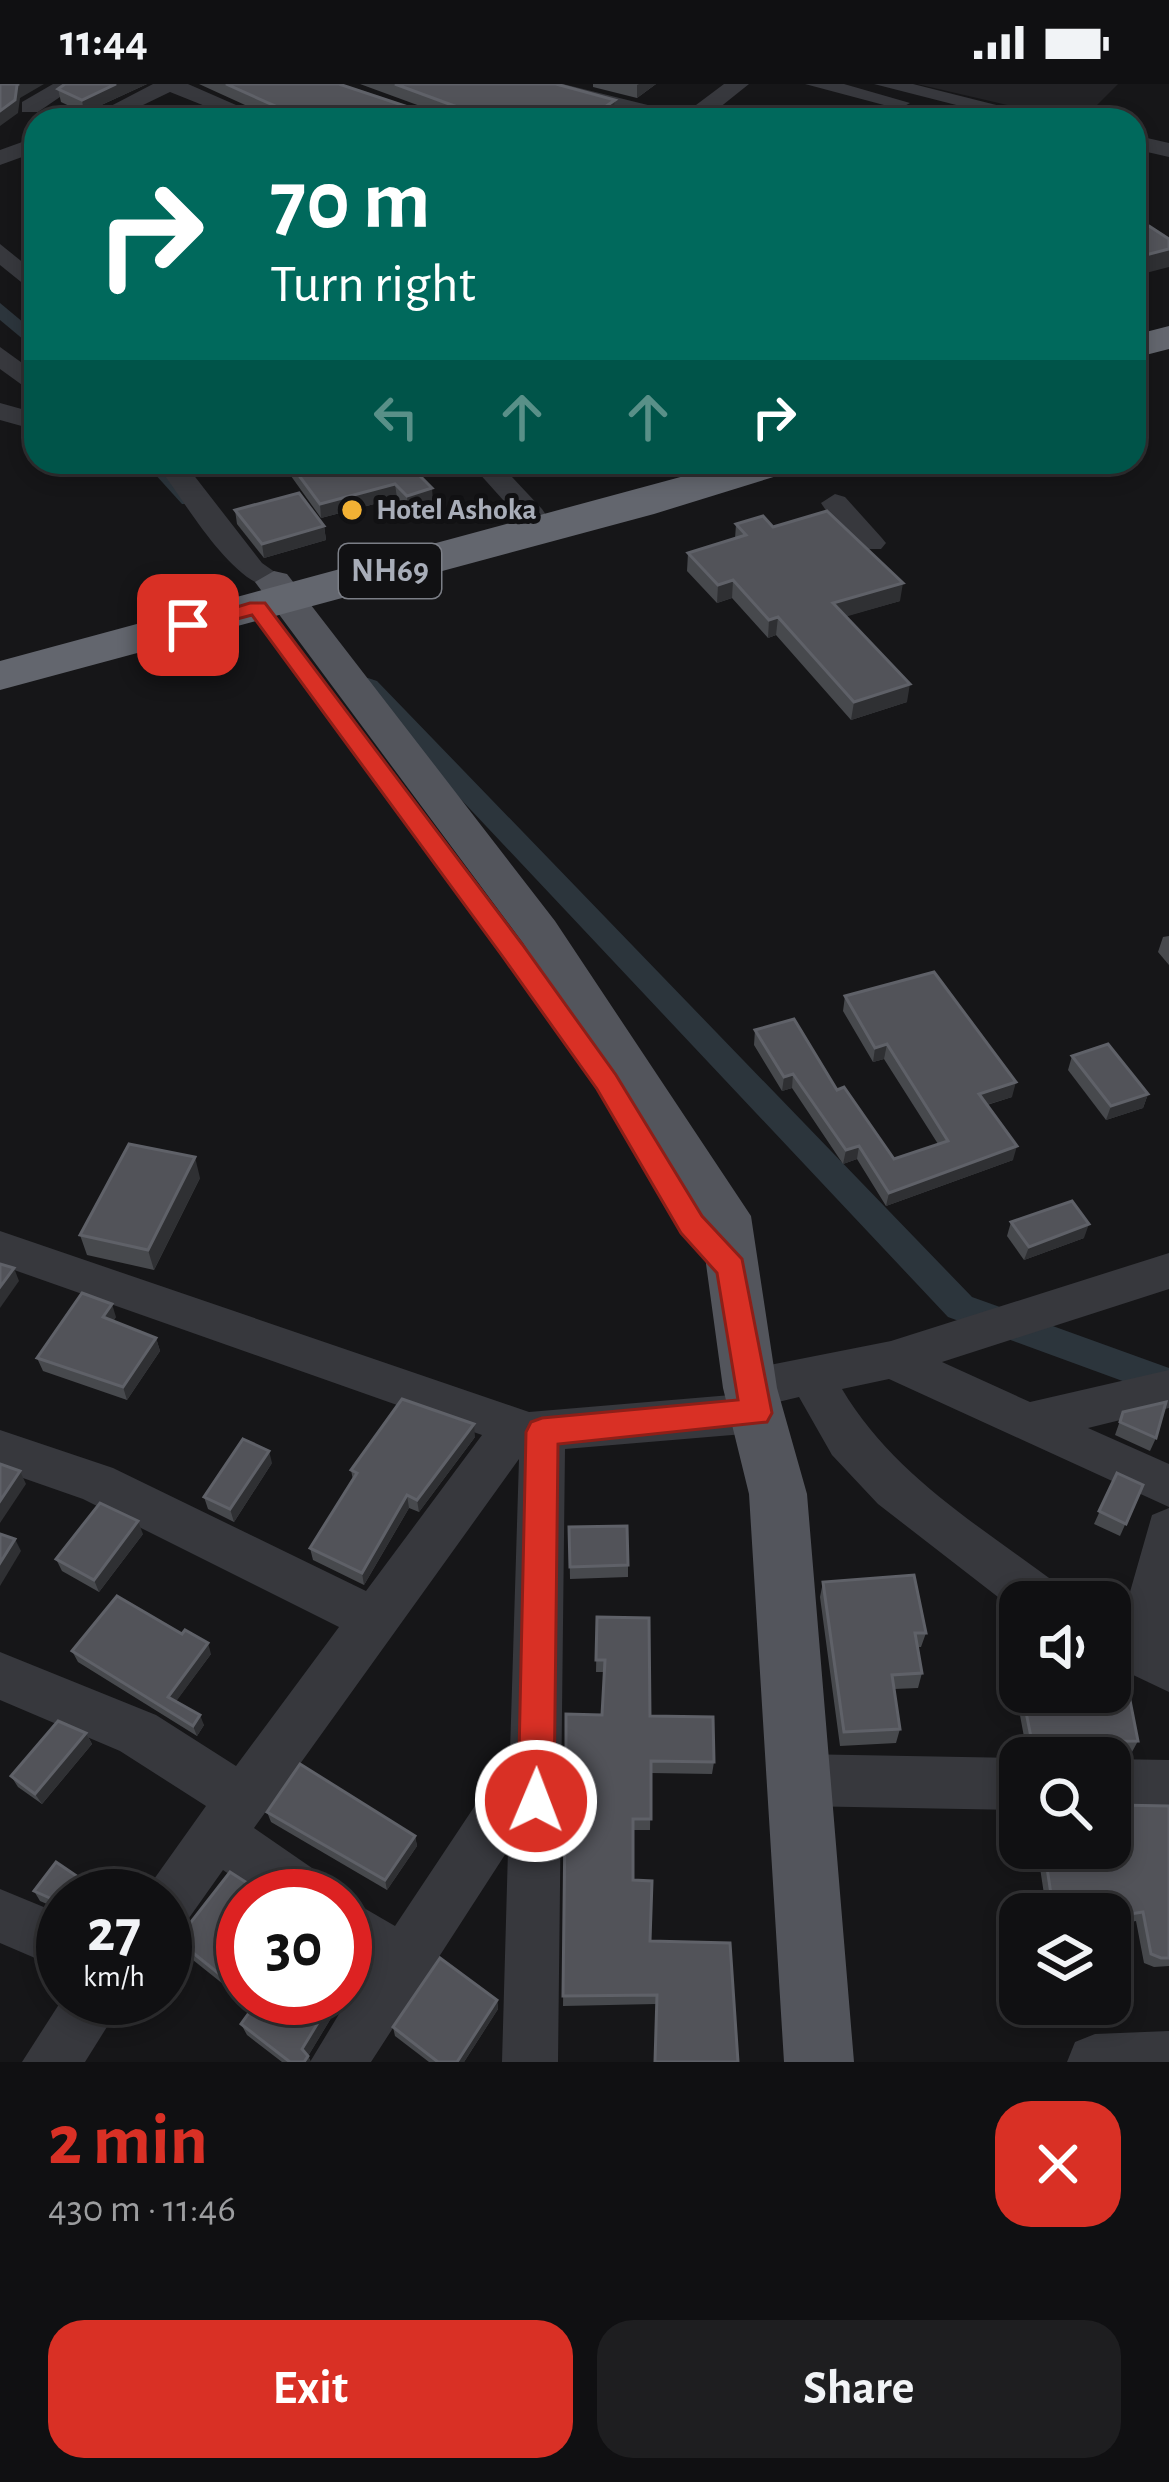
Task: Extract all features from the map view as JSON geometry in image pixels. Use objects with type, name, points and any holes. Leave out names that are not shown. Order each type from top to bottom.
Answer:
[{"type":"highway","name":"NH69","points":[[0,676],[263,590],[682,474]]},
{"type":"highway","name":"NH69","points":[[0,658],[731,474]]},
{"type":"main road","points":[[263,590],[606,1082],[692,1225],[731,1268],[753,1400],[778,1494],[819,2062]]},
{"type":"street","points":[[30,107],[68,84]]},
{"type":"street","points":[[120,108],[169,84],[230,108]]},
{"type":"street","points":[[537,84],[632,108]]},
{"type":"street","points":[[816,84],[899,92],[981,108]]},
{"type":"street","points":[[703,108],[729,85]]},
{"type":"street","points":[[0,251],[24,275]]},
{"type":"street","points":[[0,355],[24,376]]},
{"type":"street","points":[[175,474],[263,590]]},
{"type":"street","points":[[494,474],[532,515]]},
{"type":"street","points":[[835,502],[872,543]]},
{"type":"street","points":[[0,1248],[528,1430],[753,1400],[1169,1270]]},
{"type":"street","points":[[891,1360],[1169,1486]]},
{"type":"street","points":[[812,1379],[848,1441],[894,1489],[1015,1581]]},
{"type":"street","points":[[1023,1423],[1169,1389]]},
{"type":"street","points":[[192,1870],[375,1620],[528,1430]]},
{"type":"street","points":[[528,1430],[537,1758],[530,2062]]},
{"type":"street","points":[[0,1450],[97,1484],[375,1620]]},
{"type":"street","points":[[1139,1654],[1162,1593],[1169,1530]]},
{"type":"street","points":[[0,1676],[138,1733],[280,1869]]},
{"type":"street","points":[[338,2062],[537,1758]]},
{"type":"street","points":[[798,1780],[999,1784]]},
{"type":"street","points":[[1131,1785],[1169,1786]]},
{"type":"street","points":[[0,1916],[36,1931]]},
{"type":"street","points":[[372,1943],[400,1963]]},
{"type":"street","points":[[50,2062],[77,2025]]},
{"type":"street","points":[[1095,2062],[1169,2059]]},
{"type":"shaded area","points":[[917,84],[1118,84],[1094,108],[1020,108]]},
{"type":"building","points":[[0,84],[19,84],[15,100],[0,111]]},
{"type":"building","points":[[65,84],[116,84],[82,100],[58,89]]},
{"type":"building","points":[[226,84],[339,84],[411,108],[280,108]]},
{"type":"building","points":[[395,84],[556,84],[615,100],[603,108],[460,108]]},
{"type":"building","points":[[1146,227],[1169,239],[1169,249],[1146,255]]},
{"type":"building","points":[[298,474],[418,474],[432,488],[407,496],[395,484],[320,504]]},
{"type":"building","points":[[299,493],[324,526],[262,544],[235,510]]},
{"type":"building","points":[[827,511],[903,583],[833,603],[910,684],[854,702],[778,617],[769,620],[733,580],[718,585],[688,553],[746,535],[736,524],[763,516],[773,527]]},
{"type":"building","points":[[934,972],[1016,1082],[979,1094],[1017,1146],[889,1193],[859,1146],[846,1150],[793,1074],[784,1077],[755,1030],[794,1019],[837,1090],[844,1087],[894,1159],[948,1141],[887,1044],[875,1048],[845,996]]},
{"type":"building","points":[[1108,1044],[1148,1094],[1111,1106],[1072,1056]]},
{"type":"building","points":[[129,1144],[195,1157],[148,1250],[80,1235]]},
{"type":"building","points":[[1072,1201],[1089,1224],[1029,1247],[1011,1222]]},
{"type":"building","points":[[0,1264],[14,1268],[0,1287]]},
{"type":"building","points":[[82,1293],[112,1304],[103,1317],[156,1338],[123,1387],[37,1358]]},
{"type":"building","points":[[402,1399],[474,1424],[417,1500],[407,1495],[362,1573],[310,1548],[357,1473],[351,1470]]},
{"type":"building","points":[[1166,1402],[1156,1438],[1120,1422],[1123,1412]]},
{"type":"building","points":[[243,1439],[269,1451],[230,1509],[204,1497]]},
{"type":"building","points":[[0,1464],[20,1471],[0,1501]]},
{"type":"building","points":[[1117,1473],[1143,1485],[1126,1524],[1099,1511]]},
{"type":"building","points":[[100,1503],[138,1521],[94,1580],[56,1559]]},
{"type":"building","points":[[627,1526],[628,1565],[570,1567],[569,1527]]},
{"type":"building","points":[[0,1534],[15,1539],[0,1563]]},
{"type":"building","points":[[914,1575],[926,1633],[915,1633],[922,1673],[892,1675],[900,1729],[844,1732],[823,1582]]},
{"type":"building","points":[[117,1596],[182,1634],[185,1630],[208,1643],[168,1697],[200,1715],[193,1726],[72,1651]]},
{"type":"building","points":[[597,1617],[649,1618],[650,1716],[713,1717],[714,1762],[651,1761],[651,1819],[633,1819],[633,1880],[652,1881],[650,1941],[730,1943],[738,2062],[655,2062],[657,1995],[563,1996],[565,1824],[573,1824],[576,1760],[566,1760],[566,1714],[602,1715],[605,1660],[596,1660]]},
{"type":"building","points":[[1131,1705],[1138,1741],[1131,1737],[1031,1737],[1026,1713],[1131,1713]]},
{"type":"building","points":[[58,1721],[86,1733],[35,1794],[11,1776]]},
{"type":"building","points":[[300,1764],[415,1836],[385,1880],[267,1812]]},
{"type":"building","points":[[1131,1805],[1169,1806],[1169,1958],[1151,1954],[1143,1912],[1131,1914],[1131,1893],[1051,1893],[1047,1869],[1131,1869]]},
{"type":"building","points":[[216,1890],[216,1971],[192,1952],[192,1921]]},
{"type":"building","points":[[440,1958],[497,2000],[457,2062],[438,2062],[393,2027]]},
{"type":"building","points":[[242,2025],[317,2025],[302,2049],[308,2056],[304,2062],[290,2062]]},
{"type":"waterway","points":[[0,309],[24,332]]},
{"type":"waterway","points":[[166,474],[190,499]]},
{"type":"waterway","points":[[368,686],[960,1307],[1169,1383]]},
{"type":"place","name":"Hotel Ashoka","points":[[352,510]]},
{"type":"route","points":[[188,625],[257,608],[512,950],[606,1082],[692,1225],[731,1268],[756,1413],[542,1432],[536,1801]]}]
